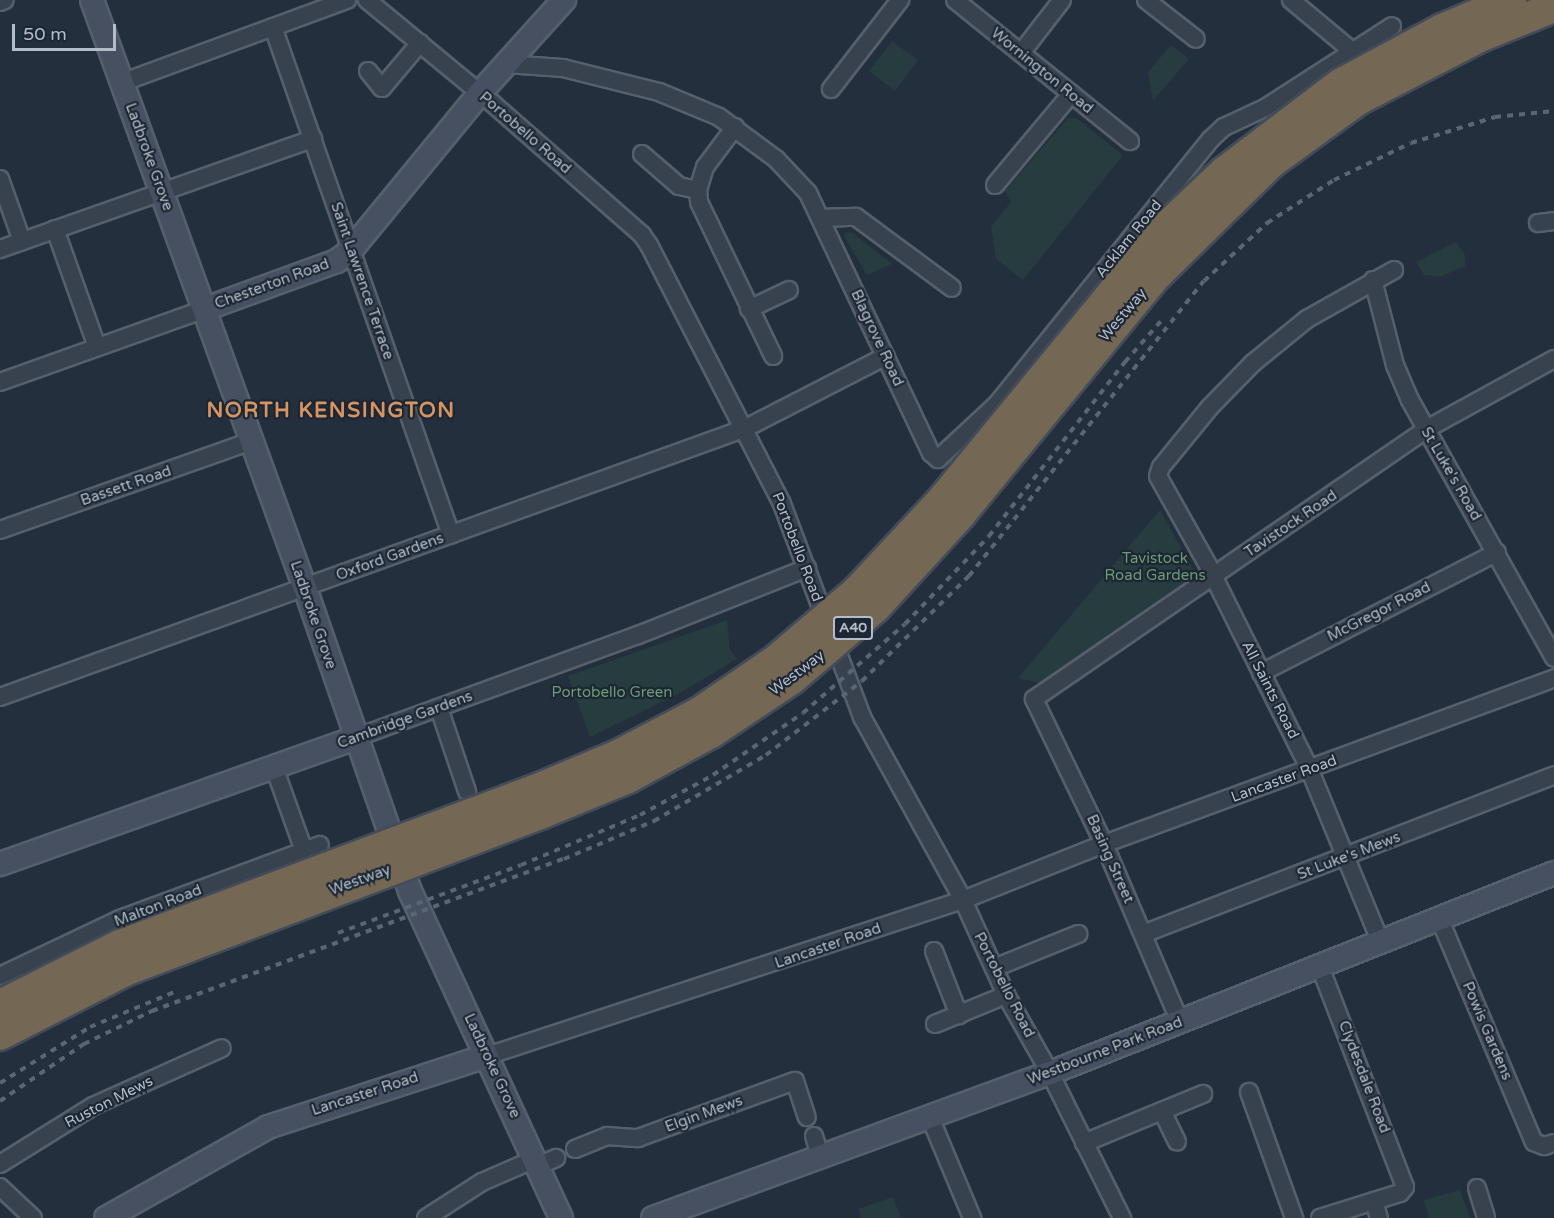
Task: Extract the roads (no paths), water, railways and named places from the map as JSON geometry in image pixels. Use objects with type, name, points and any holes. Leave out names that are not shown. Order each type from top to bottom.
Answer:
[{"type":"highway","name":"Westway","points":[[0,1005],[120,945],[532,791],[618,755],[700,712],[776,660],[857,591],[943,499],[1167,226],[1224,172],[1340,84],[1442,29],[1511,0]]},
{"type":"highway","name":"Westway","points":[[0,1035],[124,971],[540,814],[628,778],[711,733],[792,679],[874,608],[961,514],[1155,277],[1271,163],[1358,100],[1482,36],[1554,7]]},
{"type":"main road","name":"Ladbroke Grove","points":[[92,0],[305,588],[355,738],[410,891],[487,1056],[543,1161],[561,1218]]},
{"type":"main road","name":"Chesterton Road","points":[[205,309],[337,261],[351,250],[479,94],[564,0]]},
{"type":"main road","name":"Cambridge Gardens","points":[[0,864],[355,738]]},
{"type":"main road","name":"Westbourne Park Road","points":[[653,1218],[817,1146],[929,1115],[1050,1072],[1320,968],[1554,873]]},
{"type":"main road","name":"Lancaster Road","points":[[106,1218],[268,1127],[487,1056]]},
{"type":"street","points":[[0,2],[5,0]]},
{"type":"street","points":[[121,83],[347,0]]},
{"type":"street","name":"Portobello Road","points":[[367,0],[642,235],[746,428],[807,568],[862,717],[963,900],[1006,995],[1050,1072],[1122,1218]]},
{"type":"street","points":[[831,89],[900,0]]},
{"type":"street","name":"Wornington Road","points":[[955,0],[1130,141]]},
{"type":"street","points":[[1021,53],[1062,0]]},
{"type":"street","points":[[1146,0],[1196,39]]},
{"type":"street","points":[[1291,0],[1351,50]]},
{"type":"street","name":"Acklam Road","points":[[934,458],[939,459],[967,436],[997,404],[1211,139],[1224,127],[1272,103],[1351,50],[1392,26]]},
{"type":"street","name":"Saint Lawrence Terrace","points":[[273,27],[451,535]]},
{"type":"street","points":[[368,71],[382,88],[420,43]]},
{"type":"street","name":"Blagrove Road","points":[[502,69],[572,73],[659,92],[702,108],[735,127],[801,183],[820,218],[934,458]]},
{"type":"street","points":[[995,185],[1071,94]]},
{"type":"street","points":[[735,127],[705,167],[698,190],[711,231],[773,356]]},
{"type":"street","points":[[0,249],[161,190],[313,139]]},
{"type":"street","points":[[642,154],[679,186],[698,190]]},
{"type":"street","points":[[0,179],[22,241]]},
{"type":"street","points":[[820,218],[856,217],[952,288]]},
{"type":"street","points":[[55,229],[97,347]]},
{"type":"street","points":[[1372,280],[1394,270]]},
{"type":"street","name":"St Luke's Road","points":[[1372,280],[1395,365],[1425,430],[1497,552],[1554,658]]},
{"type":"street","name":"All Saints Road","points":[[1372,280],[1307,319],[1253,363],[1210,406],[1161,467],[1158,476],[1214,577],[1309,768],[1381,943]]},
{"type":"street","points":[[749,309],[789,290]]},
{"type":"street","name":"Chesterton Road","points":[[0,382],[205,309]]},
{"type":"street","name":"Oxford Gardens","points":[[0,697],[746,428],[886,356]]},
{"type":"street","name":"Tavistock Road","points":[[1034,699],[1425,430],[1554,359]]},
{"type":"street","name":"Bassett Road","points":[[0,530],[252,441]]},
{"type":"street","name":"McGregor Road","points":[[1261,673],[1497,552]]},
{"type":"street","name":"Cambridge Gardens","points":[[355,738],[807,568]]},
{"type":"street","name":"Lancaster Road","points":[[487,1056],[963,900],[1104,844],[1554,678]]},
{"type":"street","name":"Basing Street","points":[[1034,699],[1104,844],[1180,1022]]},
{"type":"street","points":[[439,708],[467,791]]},
{"type":"street","points":[[274,767],[304,851]]},
{"type":"street","name":"St Luke's Mews","points":[[1143,934],[1554,775]]},
{"type":"street","name":"Malton Road","points":[[0,976],[120,919],[320,845]]},
{"type":"street","name":"Powis Gardens","points":[[1440,920],[1544,1144]]},
{"type":"street","points":[[994,968],[1078,934]]},
{"type":"street","points":[[934,951],[959,1015]]},
{"type":"street","name":"Clydesdale Road","points":[[1320,968],[1405,1187],[1400,1193],[1374,1201]]},
{"type":"street","points":[[935,1024],[1006,995]]},
{"type":"street","name":"Ruston Mews","points":[[0,1164],[93,1106],[222,1048]]},
{"type":"street","name":"Elgin Mews","points":[[575,1149],[607,1136],[638,1138],[795,1081],[807,1117]]},
{"type":"street","points":[[1249,1092],[1294,1218]]},
{"type":"street","points":[[1084,1143],[1203,1094]]},
{"type":"street","points":[[1162,1111],[1177,1142]]},
{"type":"street","points":[[929,1115],[972,1218]]},
{"type":"street","points":[[426,1218],[482,1182],[543,1161]]},
{"type":"street","points":[[0,1187],[33,1218]]},
{"type":"street","points":[[1477,1188],[1486,1218]]},
{"type":"street","points":[[1320,1218],[1374,1201],[1379,1218]]},
{"type":"railway","points":[[1500,0],[1554,25]]},
{"type":"railway","points":[[0,1101],[84,1044],[152,1011],[564,859],[654,821],[766,755],[862,681],[969,576],[1204,281],[1267,223],[1334,180],[1411,143],[1495,117],[1554,111]]},
{"type":"railway","points":[[338,933],[521,865],[640,815],[713,775],[803,713],[905,624],[989,536],[1125,362],[1161,321]]},
{"type":"railway","points":[[0,1083],[90,1027],[174,992]]},
{"type":"district","name":"NORTH KENSINGTON","points":[[331,411]]},
{"type":"park label","name":"Tavistock Road Gardens","points":[[1155,566]]},
{"type":"park label","name":"Portobello Green","points":[[612,693]]}]
